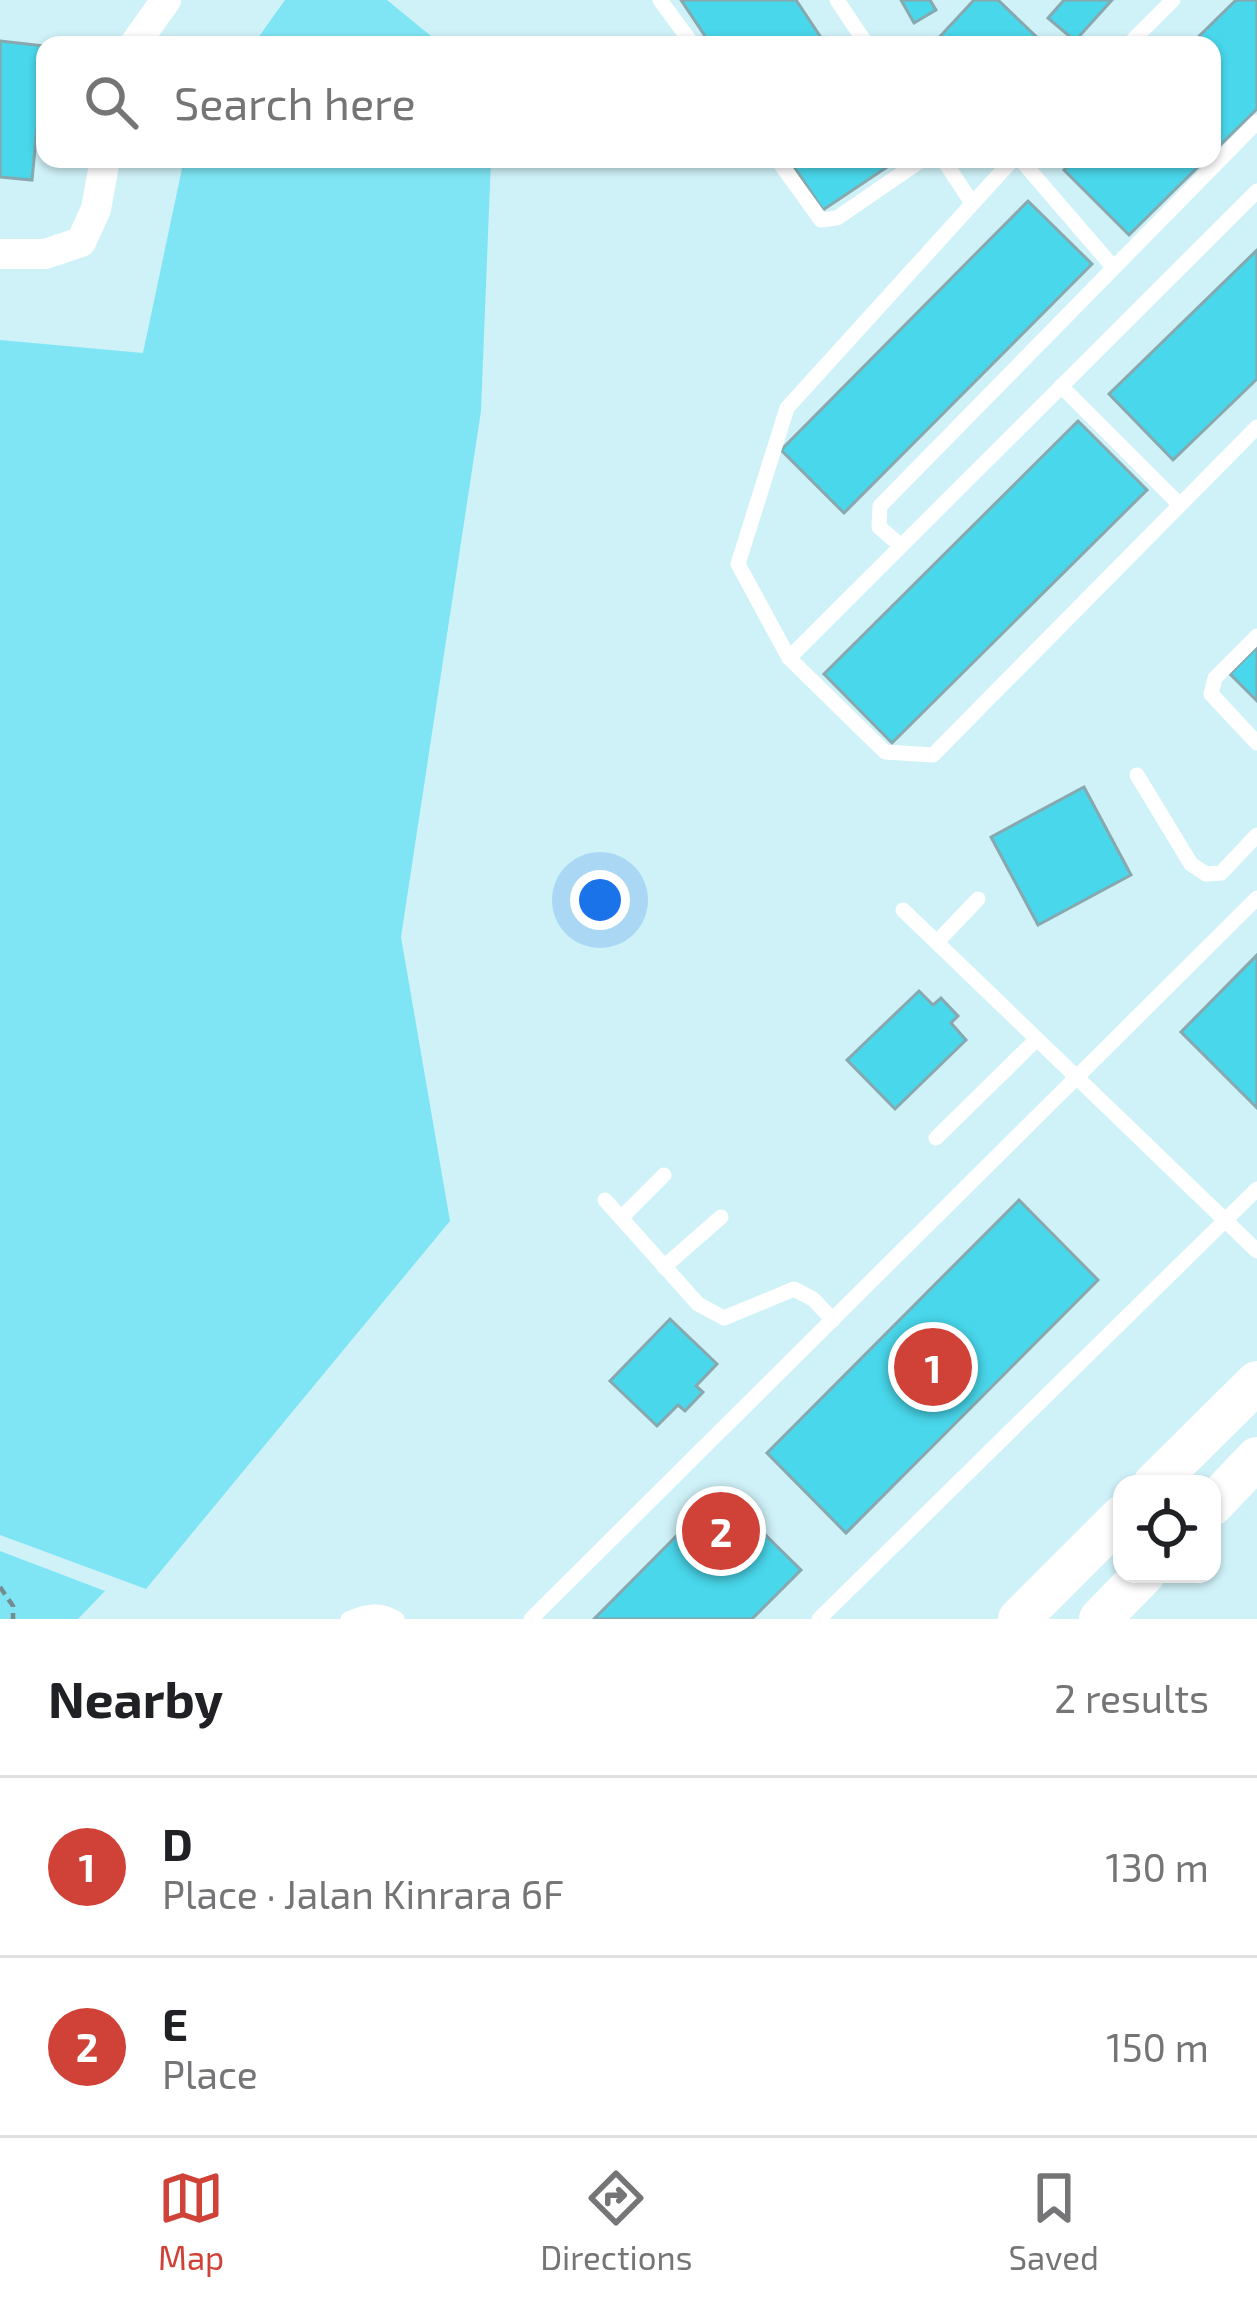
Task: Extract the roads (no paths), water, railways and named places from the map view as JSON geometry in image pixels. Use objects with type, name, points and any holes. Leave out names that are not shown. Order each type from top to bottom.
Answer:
[{"type":"main road","points":[[1163,1475],[1257,1382]]},
{"type":"main road","points":[[1221,1496],[1257,1459]]},
{"type":"main road","points":[[1019,1619],[1113,1525]]},
{"type":"main road","points":[[1100,1619],[1135,1583]]},
{"type":"street","points":[[140,36],[166,0]]},
{"type":"street","points":[[0,254],[45,254],[81,242],[96,209],[103,168]]},
{"type":"lane","points":[[660,0],[686,36]]},
{"type":"lane","points":[[837,0],[861,36]]},
{"type":"lane","points":[[1137,36],[1172,0]]},
{"type":"lane","points":[[1221,158],[1257,122]]},
{"type":"lane","points":[[783,168],[821,220],[836,218],[910,168]]},
{"type":"lane","points":[[949,168],[972,203]]},
{"type":"lane","points":[[1008,168],[787,408],[738,564],[789,658],[885,752],[933,755],[1257,428]]},
{"type":"lane","points":[[1025,168],[1113,267]]},
{"type":"lane","points":[[901,546],[880,527],[880,506],[1211,168]]},
{"type":"lane","points":[[789,658],[1257,191]]},
{"type":"lane","points":[[1061,386],[1178,503]]},
{"type":"lane","points":[[1257,636],[1215,678],[1210,694],[1257,743]]},
{"type":"lane","points":[[1137,775],[1191,864],[1206,874],[1221,873],[1257,835]]},
{"type":"lane","points":[[937,941],[978,898]]},
{"type":"lane","points":[[530,1619],[1257,898]]},
{"type":"lane","points":[[903,910],[1257,1251]]},
{"type":"lane","points":[[936,1138],[1037,1039]]},
{"type":"lane","points":[[621,1218],[664,1175]]},
{"type":"lane","points":[[819,1619],[1257,1189]]},
{"type":"lane","points":[[605,1200],[698,1304],[724,1318],[794,1289],[814,1299],[833,1320]]},
{"type":"lane","points":[[664,1267],[721,1217]]},
{"type":"lane","points":[[348,1619],[367,1611],[397,1619]]},
{"type":"place","name":"D","points":[[933,1367]]},
{"type":"place","name":"E","points":[[721,1531]]}]
